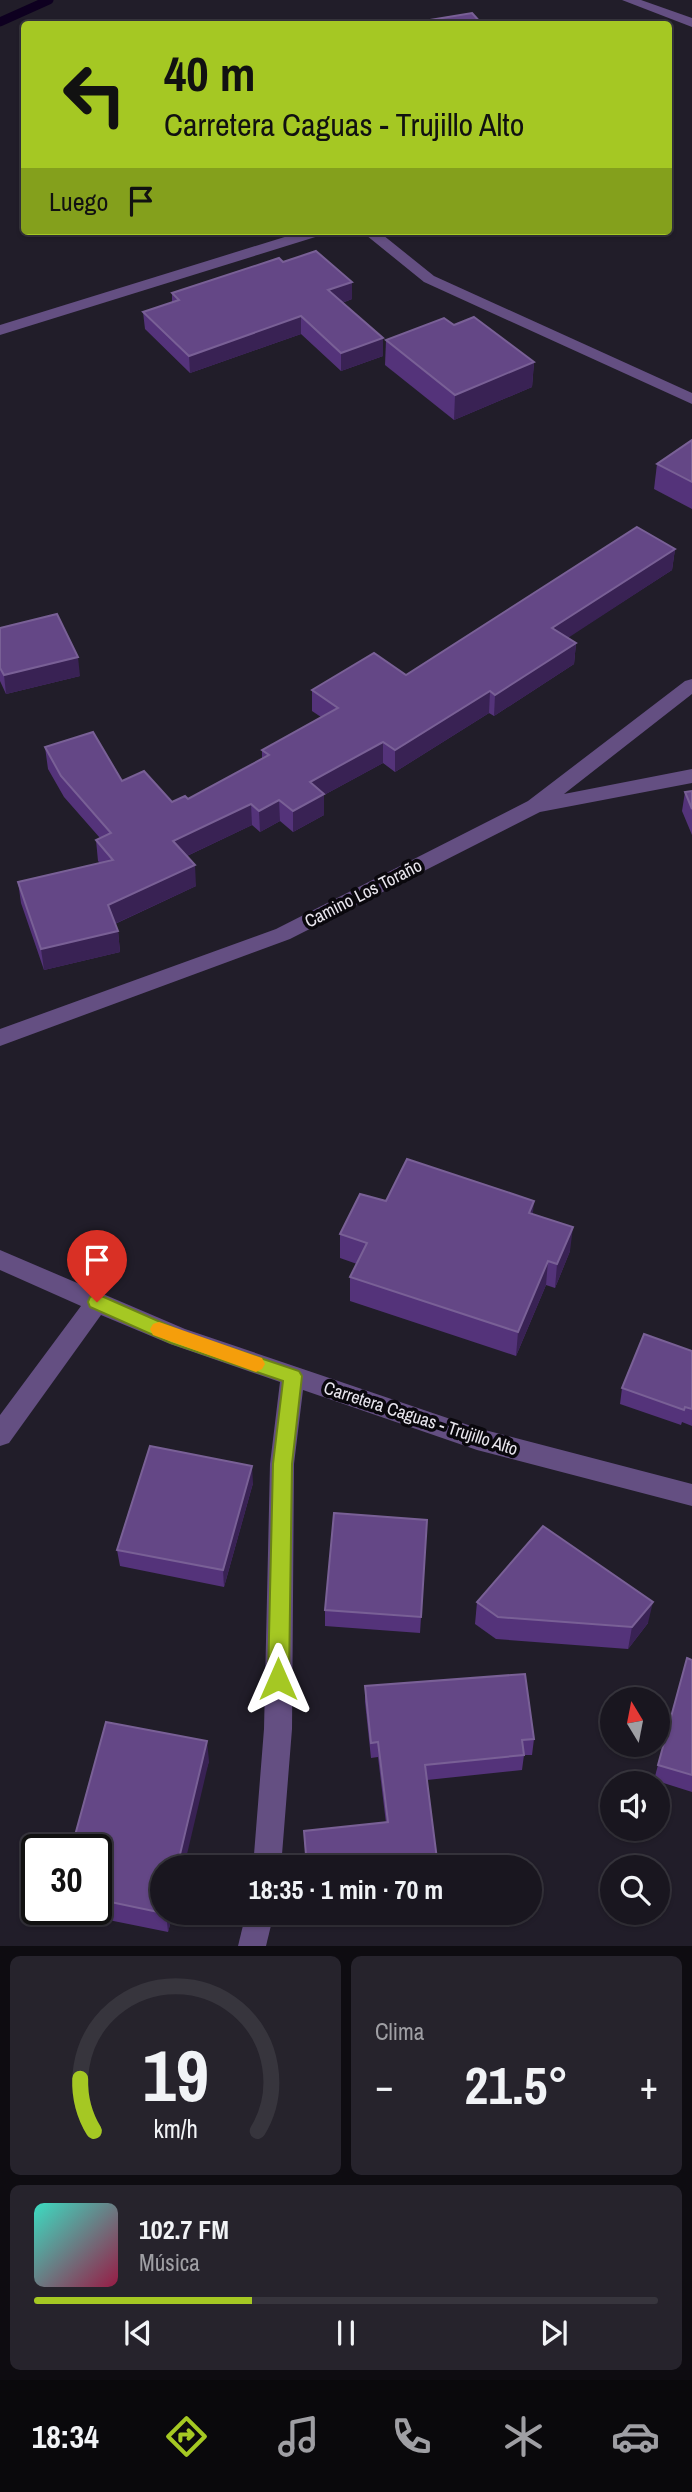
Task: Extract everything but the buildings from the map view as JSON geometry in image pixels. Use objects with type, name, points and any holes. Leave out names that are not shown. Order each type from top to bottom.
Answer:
[{"type":"street","points":[[629,0],[692,23]]},
{"type":"street","points":[[0,330],[307,235]]},
{"type":"street","points":[[374,235],[429,279],[692,399]]},
{"type":"street","name":"Camino Los Toraño","points":[[0,1038],[283,934],[535,806],[692,685]]},
{"type":"street","points":[[535,806],[692,776]]},
{"type":"street","name":"Carretera Caguas - Trujillo Alto","points":[[0,1260],[178,1337],[477,1439],[692,1495]]},
{"type":"street","points":[[0,1435],[97,1302]]},
{"type":"street","points":[[268,1855],[278,1729],[282,1464],[293,1376]]},
{"type":"street","points":[[252,1946],[257,1925]]},
{"type":"waterway","points":[[0,22],[49,0]]},
{"type":"slow traffic","points":[[159,1329],[256,1364]]},
{"type":"route","points":[[97,1302],[178,1337],[293,1376],[282,1464],[278,1679]]}]
